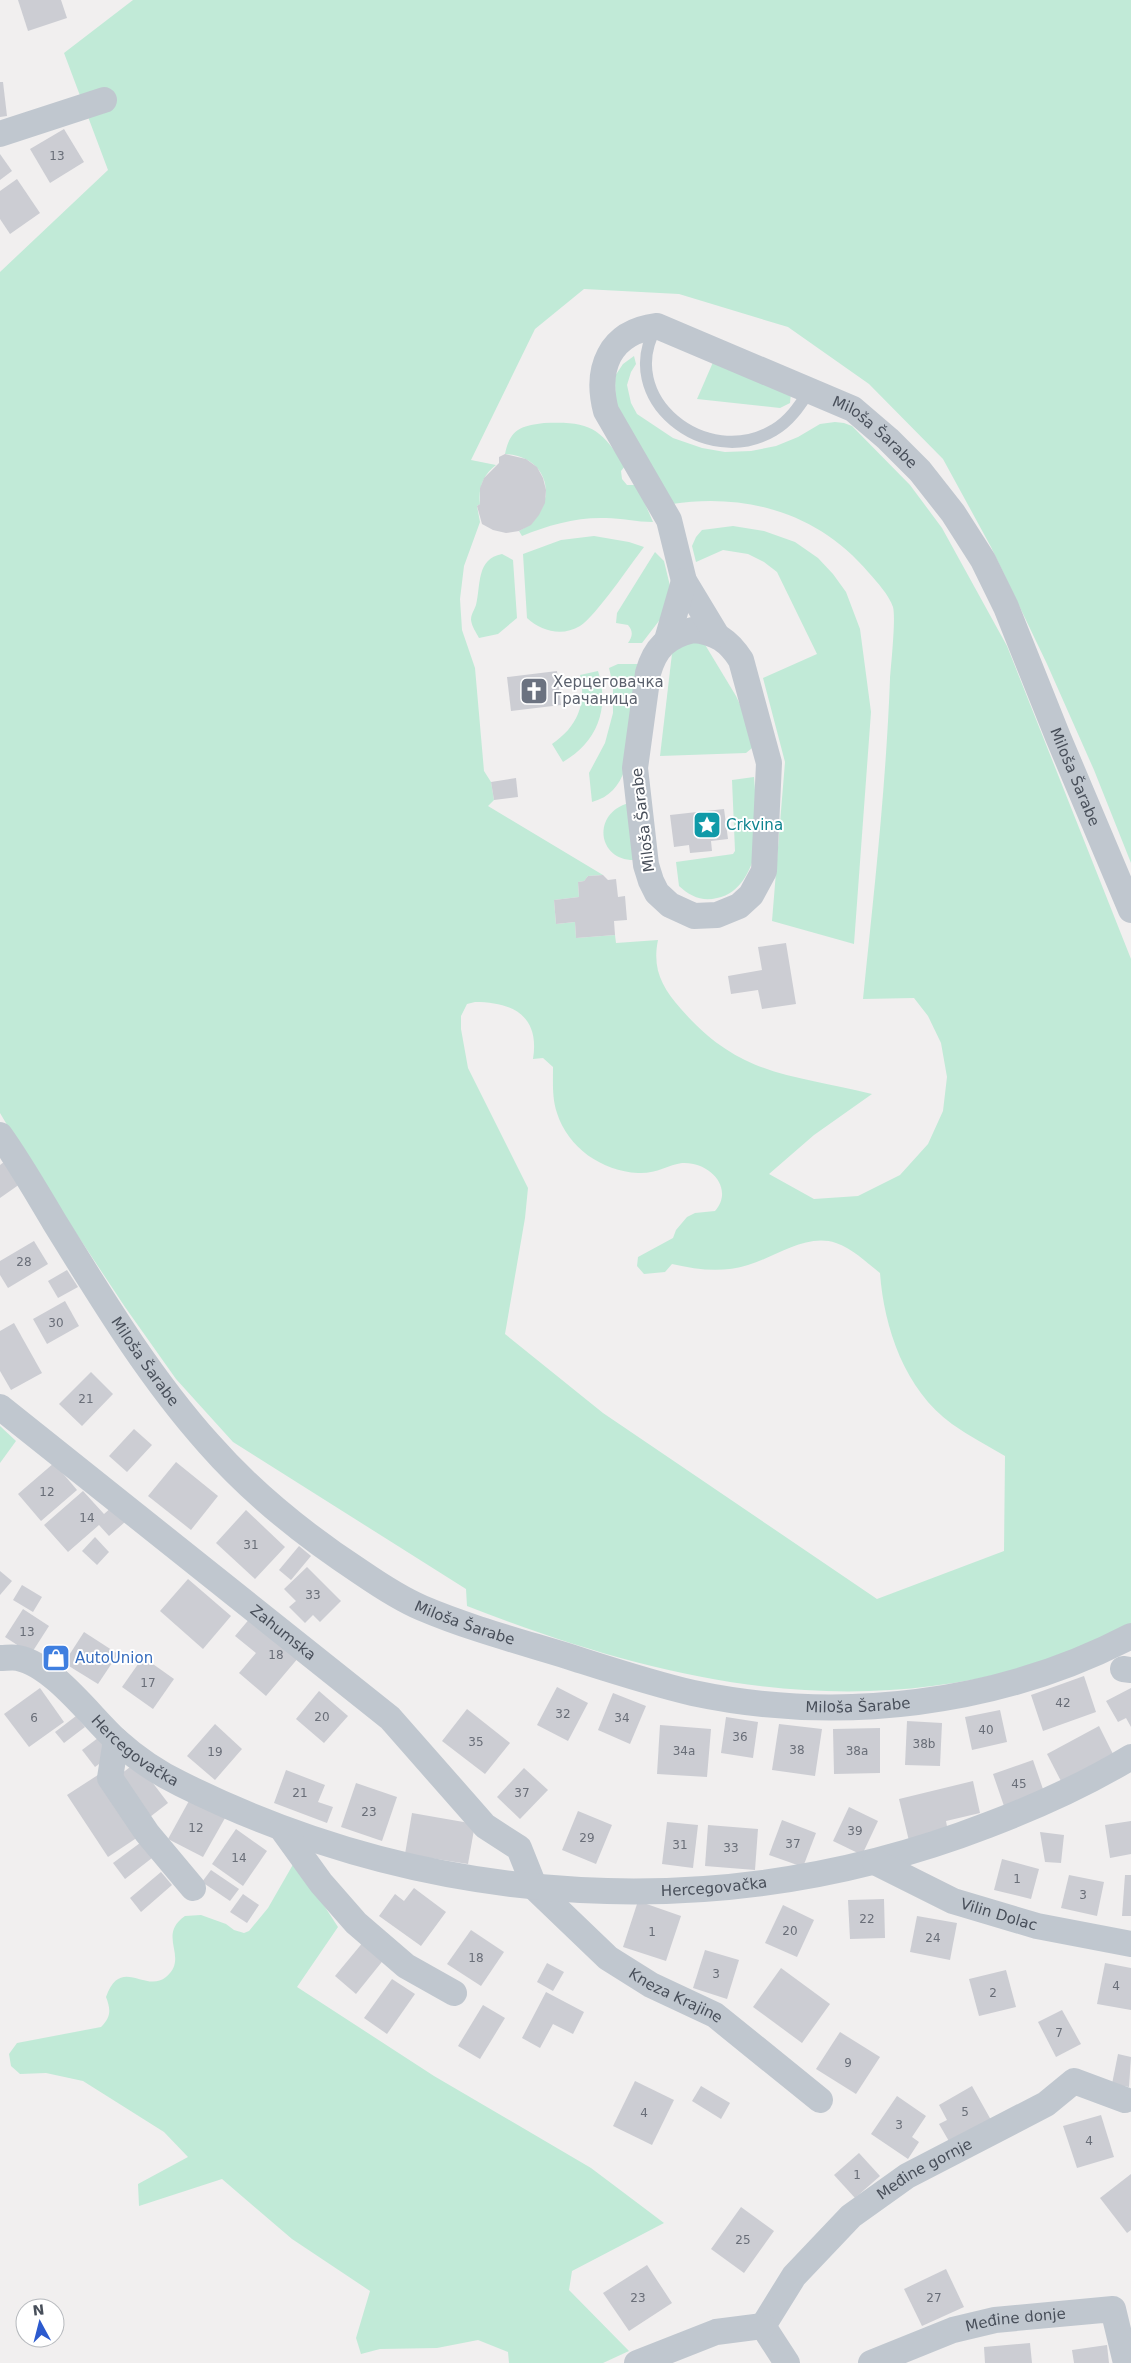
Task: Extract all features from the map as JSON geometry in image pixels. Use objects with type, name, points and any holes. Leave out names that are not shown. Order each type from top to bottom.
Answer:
[{"type":"street","points":[[0,134],[104,100]]},
{"type":"street","points":[[657,326],[637,330],[619,342],[605,363],[601,389],[606,411],[669,520],[684,580],[716,634]]},
{"type":"street","name":"Miloša Šarabe","points":[[657,326],[853,409],[888,439],[920,471],[953,513],[983,560],[1006,607],[1131,910]]},
{"type":"street","points":[[667,640],[684,580]]},
{"type":"street","name":"Miloša Šarabe","points":[[693,630],[716,634],[734,648],[741,660],[769,762],[764,871],[751,895],[739,906],[717,915],[694,916],[670,905],[657,893],[646,865],[635,768],[648,673],[652,657],[667,640],[680,633],[693,630]]},
{"type":"street","name":"Miloša Šarabe","points":[[0,1135],[110,1311],[163,1389],[210,1446],[272,1506],[327,1551],[380,1585],[420,1607],[481,1630],[694,1693],[777,1705],[868,1707],[968,1694],[1038,1676],[1105,1649],[1131,1636]]},
{"type":"street","name":"Zahumska","points":[[0,1407],[390,1718],[485,1826],[519,1848],[535,1888]]},
{"type":"street","name":"Hercegovačka","points":[[0,1658],[20,1659],[43,1670],[116,1740],[151,1770],[221,1804],[282,1829],[408,1867],[479,1881],[535,1888],[620,1892],[695,1890],[747,1886],[809,1876],[875,1862],[939,1844],[1049,1802],[1096,1779],[1131,1757]]},
{"type":"street","points":[[116,1740],[110,1778],[147,1833],[194,1888]]},
{"type":"street","points":[[282,1829],[321,1883],[356,1923],[406,1966],[454,1993]]},
{"type":"street","name":"Vilin Dolac","points":[[875,1862],[953,1901],[1037,1926],[1131,1944]]},
{"type":"street","name":"Kneza Krajine","points":[[535,1888],[608,1958],[651,1985],[715,2016],[820,2100]]},
{"type":"street","name":"Međine gornje","points":[[763,2326],[794,2276],[850,2216],[907,2176],[1046,2104],[1074,2081],[1124,2100]]},
{"type":"street","name":"Međine donje","points":[[871,2363],[953,2330],[995,2320],[1113,2309],[1126,2363]]},
{"type":"street","points":[[637,2363],[716,2332],[763,2326],[787,2363]]},
{"type":"lane","points":[[657,326],[650,338],[647,356],[648,374],[654,394],[670,418],[700,438],[732,443],[762,436],[786,421],[810,390]]},
{"type":"green space","points":[[133,0],[1131,0],[1131,863],[1094,770],[1047,664],[991,547],[943,459],[869,384],[788,327],[679,294],[584,289],[535,329],[471,460],[496,465],[482,482],[480,504],[477,506],[480,522],[464,566],[460,599],[462,630],[475,668],[484,771],[491,782],[494,800],[488,806],[603,875],[588,876],[584,881],[578,882],[579,897],[554,900],[556,924],[575,922],[576,938],[615,935],[616,943],[658,940],[656,960],[664,985],[681,1009],[703,1031],[724,1048],[746,1061],[768,1070],[872,1094],[814,1135],[769,1174],[814,1199],[858,1196],[900,1175],[928,1144],[943,1111],[947,1077],[941,1043],[928,1016],[914,998],[863,999],[883,799],[894,631],[893,607],[879,585],[849,552],[828,535],[804,522],[780,512],[754,505],[700,501],[672,504],[616,417],[615,376],[623,364],[634,356],[636,364],[627,385],[631,403],[637,414],[673,438],[702,448],[725,452],[751,451],[776,446],[798,437],[820,424],[835,422],[852,426],[910,485],[942,528],[1007,646],[1131,959],[1131,1624],[1068,1652],[1030,1666],[957,1682],[885,1690],[815,1691],[744,1684],[675,1671],[605,1654],[536,1632],[467,1606],[466,1589],[233,1442],[176,1379],[125,1307],[29,1162],[0,1113],[0,272],[108,170],[64,53]],"holes":[[[475,1002],[489,1003],[512,1009],[521,1014],[528,1022],[534,1044],[533,1059],[543,1058],[553,1067],[554,1102],[562,1126],[569,1137],[588,1155],[612,1168],[638,1173],[656,1171],[682,1163],[692,1164],[710,1171],[716,1178],[722,1194],[715,1211],[695,1213],[687,1217],[676,1230],[673,1238],[638,1257],[637,1266],[644,1274],[665,1272],[672,1264],[710,1270],[739,1268],[802,1243],[814,1241],[836,1243],[848,1248],[880,1273],[882,1294],[892,1336],[900,1356],[921,1394],[952,1424],[1005,1456],[1004,1551],[877,1599],[603,1413],[505,1334],[525,1218],[528,1188],[468,1068],[461,1029],[461,1016],[467,1004]]]},
{"type":"green space","points":[[714,360],[791,393],[790,403],[780,408],[697,399]]},
{"type":"green space","points":[[544,423],[584,426],[601,435],[625,466],[621,471],[622,479],[627,485],[637,485],[653,522],[612,518],[574,520],[542,528],[522,536],[519,531],[532,522],[541,510],[545,498],[545,485],[541,474],[533,464],[521,457],[505,454],[510,439],[518,430]]},
{"type":"green space","points":[[733,526],[764,531],[795,542],[818,558],[846,592],[860,629],[871,712],[854,944],[772,921],[785,762],[763,678],[817,654],[777,572],[764,562],[748,554],[723,550],[696,562],[692,546],[702,530]]},
{"type":"green space","points":[[594,536],[629,542],[644,547],[604,601],[580,626],[559,632],[545,629],[533,623],[527,618],[523,554],[561,540]]},
{"type":"green space","points":[[655,552],[664,561],[670,586],[665,613],[642,643],[628,643],[632,636],[631,629],[628,625],[616,623],[617,613]]},
{"type":"green space","points":[[502,554],[513,560],[517,618],[498,634],[479,638],[471,620],[476,605],[481,574],[488,561]]},
{"type":"green space","points":[[701,638],[736,696],[744,713],[752,748],[746,753],[660,756],[673,645]]},
{"type":"green space","points":[[618,664],[641,664],[625,769],[620,781],[609,794],[592,802],[589,773],[605,743],[613,713],[613,685],[609,668]]},
{"type":"green space","points":[[598,671],[602,698],[598,723],[584,745],[563,762],[552,744],[568,730],[578,714],[582,696],[580,675]]},
{"type":"green space","points":[[754,777],[758,840],[752,863],[744,879],[733,891],[717,898],[701,899],[687,893],[679,886],[676,862],[733,854],[735,851],[732,780]]},
{"type":"green space","points":[[629,803],[636,860],[623,859],[613,853],[607,845],[604,836],[604,826],[609,816],[617,808]]},
{"type":"green space","points":[[0,1426],[16,1441],[0,1463]]},
{"type":"green space","points":[[295,1861],[338,1927],[297,1987],[434,2076],[591,2168],[664,2223],[572,2271],[569,2290],[629,2351],[603,2363],[509,2363],[508,2352],[478,2340],[437,2348],[380,2349],[361,2354],[356,2338],[370,2291],[292,2239],[222,2179],[139,2206],[138,2184],[188,2157],[164,2132],[83,2081],[46,2073],[20,2074],[11,2066],[9,2054],[17,2043],[101,2027],[107,2020],[109,2013],[106,1997],[112,1985],[119,1979],[126,1977],[158,1981],[166,1977],[173,1969],[175,1962],[173,1931],[185,1916],[201,1915],[226,1924],[234,1930],[244,1933],[249,1931],[268,1908]]},
{"type":"building","points":[[18,0],[61,0],[67,18],[28,31]]},
{"type":"building","points":[[0,82],[3,82],[7,116],[0,117]]},
{"type":"building","points":[[64,129],[84,162],[50,183],[30,149]]},
{"type":"building","points":[[0,154],[12,171],[0,180]]},
{"type":"building","points":[[17,179],[40,213],[10,234],[0,219],[0,191]]},
{"type":"building","points":[[505,454],[526,459],[537,467],[543,478],[546,490],[545,503],[531,525],[519,531],[506,533],[493,530],[482,524],[477,506],[480,504],[480,488],[484,478],[499,463],[499,457]]},
{"type":"building","name":"Херцеговачка Грачаница","points":[[557,671],[561,705],[511,711],[507,677]]},
{"type":"building","points":[[516,778],[518,797],[494,800],[491,782]]},
{"type":"building","points":[[724,809],[728,839],[711,841],[712,851],[690,853],[689,845],[674,847],[670,815]]},
{"type":"building","points":[[603,875],[608,880],[616,879],[618,897],[625,896],[627,920],[614,921],[615,935],[576,938],[575,922],[556,924],[554,900],[579,897],[578,882],[584,881],[588,876]]},
{"type":"building","points":[[786,943],[796,1004],[762,1009],[758,990],[731,994],[728,976],[762,970],[758,947]]},
{"type":"building","points":[[4,1162],[20,1184],[0,1198],[0,1165]]},
{"type":"building","points":[[34,1241],[48,1264],[8,1288],[0,1275],[0,1261]]},
{"type":"building","points":[[67,1270],[78,1287],[58,1298],[48,1281]]},
{"type":"building","points":[[65,1301],[79,1326],[47,1344],[33,1319]]},
{"type":"building","points":[[14,1323],[42,1373],[11,1390],[0,1371],[0,1331]]},
{"type":"building","points":[[91,1372],[113,1394],[82,1426],[59,1404]]},
{"type":"building","points":[[134,1429],[152,1445],[127,1472],[109,1456]]},
{"type":"building","points":[[176,1462],[218,1496],[191,1530],[148,1496]]},
{"type":"building","points":[[54,1463],[77,1490],[41,1521],[18,1494]]},
{"type":"building","points":[[83,1491],[104,1514],[112,1507],[125,1522],[109,1536],[99,1525],[68,1552],[44,1525]]},
{"type":"building","points":[[246,1510],[285,1547],[255,1579],[216,1543]]},
{"type":"building","points":[[95,1537],[109,1552],[97,1565],[82,1551]]},
{"type":"building","points":[[299,1546],[311,1556],[291,1580],[279,1570]]},
{"type":"building","points":[[307,1567],[341,1601],[320,1622],[313,1615],[305,1623],[289,1607],[296,1601],[284,1589]]},
{"type":"building","points":[[0,1571],[12,1581],[0,1595]]},
{"type":"building","points":[[188,1579],[231,1616],[203,1649],[160,1611]]},
{"type":"building","points":[[22,1585],[42,1597],[33,1612],[13,1600]]},
{"type":"building","points":[[23,1609],[49,1626],[31,1654],[5,1637]]},
{"type":"building","points":[[251,1617],[299,1657],[266,1696],[239,1673],[256,1653],[235,1636]]},
{"type":"building","points":[[84,1632],[118,1654],[98,1684],[64,1663]]},
{"type":"building","points":[[143,1657],[174,1679],[153,1709],[122,1687]]},
{"type":"building","points":[[1084,1676],[1096,1712],[1043,1731],[1031,1695]]},
{"type":"building","points":[[557,1687],[588,1703],[568,1741],[537,1725]]},
{"type":"building","points":[[40,1688],[64,1722],[29,1747],[4,1714]]},
{"type":"building","points":[[1131,1688],[1131,1727],[1126,1718],[1118,1722],[1106,1701]]},
{"type":"building","points":[[319,1691],[348,1716],[324,1743],[296,1719]]},
{"type":"building","points":[[613,1693],[646,1706],[630,1744],[598,1730]]},
{"type":"building","points":[[467,1709],[510,1743],[485,1774],[442,1741]]},
{"type":"building","points":[[1000,1710],[1007,1742],[972,1750],[965,1717]]},
{"type":"building","points":[[76,1716],[85,1727],[64,1743],[55,1732]]},
{"type":"building","points":[[726,1717],[758,1722],[753,1758],[721,1753]]},
{"type":"building","points":[[907,1721],[942,1723],[940,1766],[905,1765]]},
{"type":"building","points":[[215,1724],[242,1749],[215,1780],[187,1756]]},
{"type":"building","points":[[779,1724],[822,1729],[815,1776],[772,1770]]},
{"type":"building","points":[[660,1725],[711,1729],[707,1777],[657,1774]]},
{"type":"building","points":[[1099,1726],[1114,1756],[1062,1783],[1047,1754]]},
{"type":"building","points":[[880,1728],[880,1773],[834,1774],[833,1729]]},
{"type":"building","points":[[98,1738],[111,1755],[95,1767],[82,1750]]},
{"type":"building","points":[[1033,1760],[1045,1795],[1005,1809],[993,1774]]},
{"type":"building","points":[[137,1762],[168,1803],[146,1820],[114,1779]]},
{"type":"building","points":[[524,1768],[548,1790],[520,1819],[497,1797]]},
{"type":"building","points":[[286,1770],[325,1785],[318,1802],[333,1807],[327,1823],[274,1803]]},
{"type":"building","points":[[101,1773],[141,1835],[108,1857],[67,1795]]},
{"type":"building","points":[[973,1781],[980,1813],[946,1821],[948,1832],[909,1841],[899,1799]]},
{"type":"building","points":[[356,1783],[397,1797],[382,1841],[341,1827]]},
{"type":"building","points":[[190,1799],[225,1818],[203,1857],[168,1839]]},
{"type":"building","points":[[849,1807],[878,1821],[862,1855],[833,1841]]},
{"type":"building","points":[[578,1811],[612,1825],[596,1864],[562,1850]]},
{"type":"building","points":[[412,1813],[475,1824],[468,1864],[405,1854]]},
{"type":"building","points":[[782,1820],[816,1833],[803,1867],[769,1855]]},
{"type":"building","points":[[1131,1821],[1131,1854],[1110,1858],[1105,1825]]},
{"type":"building","points":[[667,1822],[698,1825],[693,1868],[662,1864]]},
{"type":"building","points":[[708,1825],[758,1829],[755,1870],[705,1866]]},
{"type":"building","points":[[236,1829],[267,1851],[243,1886],[212,1864]]},
{"type":"building","points":[[1040,1832],[1064,1835],[1061,1863],[1045,1862]]},
{"type":"building","points":[[140,1843],[152,1858],[125,1879],[113,1863]]},
{"type":"building","points":[[1002,1859],[1039,1869],[1031,1899],[994,1890]]},
{"type":"building","points":[[211,1870],[239,1889],[230,1901],[202,1882]]},
{"type":"building","points":[[161,1872],[172,1885],[141,1912],[130,1898]]},
{"type":"building","points":[[1069,1875],[1104,1882],[1097,1916],[1061,1908]]},
{"type":"building","points":[[1125,1875],[1131,1875],[1131,1916],[1122,1916]]},
{"type":"building","points":[[414,1888],[446,1912],[421,1946],[379,1916],[395,1894],[404,1901]]},
{"type":"building","points":[[243,1894],[259,1905],[247,1923],[230,1912]]},
{"type":"building","points":[[884,1899],[885,1938],[850,1939],[848,1900]]},
{"type":"building","points":[[638,1901],[681,1916],[666,1961],[623,1947]]},
{"type":"building","points":[[783,1905],[814,1920],[797,1957],[765,1943]]},
{"type":"building","points":[[917,1916],[957,1923],[950,1960],[910,1952]]},
{"type":"building","points":[[471,1930],[504,1952],[481,1986],[447,1964]]},
{"type":"building","points":[[364,1941],[385,1958],[356,1994],[335,1976]]},
{"type":"building","points":[[705,1950],[739,1960],[727,1999],[693,1988]]},
{"type":"building","points":[[547,1963],[564,1972],[553,1991],[537,1982]]},
{"type":"building","points":[[1105,1963],[1131,1968],[1131,2010],[1097,2004]]},
{"type":"building","points":[[781,1968],[830,2004],[802,2043],[753,2007]]},
{"type":"building","points":[[1006,1970],[1016,2007],[979,2016],[969,1979]]},
{"type":"building","points":[[392,1979],[415,1994],[387,2034],[364,2018]]},
{"type":"building","points":[[546,1992],[584,2012],[573,2034],[553,2024],[540,2048],[522,2038]]},
{"type":"building","points":[[483,2005],[505,2018],[480,2059],[458,2046]]},
{"type":"building","points":[[1062,2010],[1081,2044],[1056,2057],[1038,2022]]},
{"type":"building","points":[[840,2032],[880,2057],[856,2094],[816,2069]]},
{"type":"building","points":[[1118,2054],[1131,2057],[1129,2087],[1112,2084]]},
{"type":"building","points":[[635,2081],[674,2100],[652,2145],[613,2126]]},
{"type":"building","points":[[701,2086],[730,2103],[721,2119],[692,2101]]},
{"type":"building","points":[[972,2086],[991,2120],[950,2143],[939,2124],[947,2120],[939,2105]]},
{"type":"building","points":[[897,2096],[926,2116],[912,2137],[919,2142],[908,2159],[871,2134]]},
{"type":"building","points":[[1101,2115],[1114,2157],[1077,2168],[1063,2126]]},
{"type":"building","points":[[859,2153],[880,2176],[855,2198],[834,2175]]},
{"type":"building","points":[[1131,2174],[1131,2230],[1127,2233],[1100,2198]]},
{"type":"building","points":[[741,2207],[774,2231],[744,2273],[711,2249]]},
{"type":"building","points":[[647,2265],[672,2303],[629,2331],[603,2293]]},
{"type":"building","points":[[946,2269],[964,2307],[922,2326],[904,2289]]},
{"type":"building","points":[[1030,2343],[1032,2363],[985,2363],[984,2347]]},
{"type":"building","points":[[1107,2345],[1109,2363],[1074,2363],[1072,2350]]},
{"type":"place","name":"Херцеговачка Грачаница","points":[[534,691]]},
{"type":"place","name":"Crkvina","points":[[707,825]]},
{"type":"place","name":"AutoUnion","points":[[56,1658]]}]
